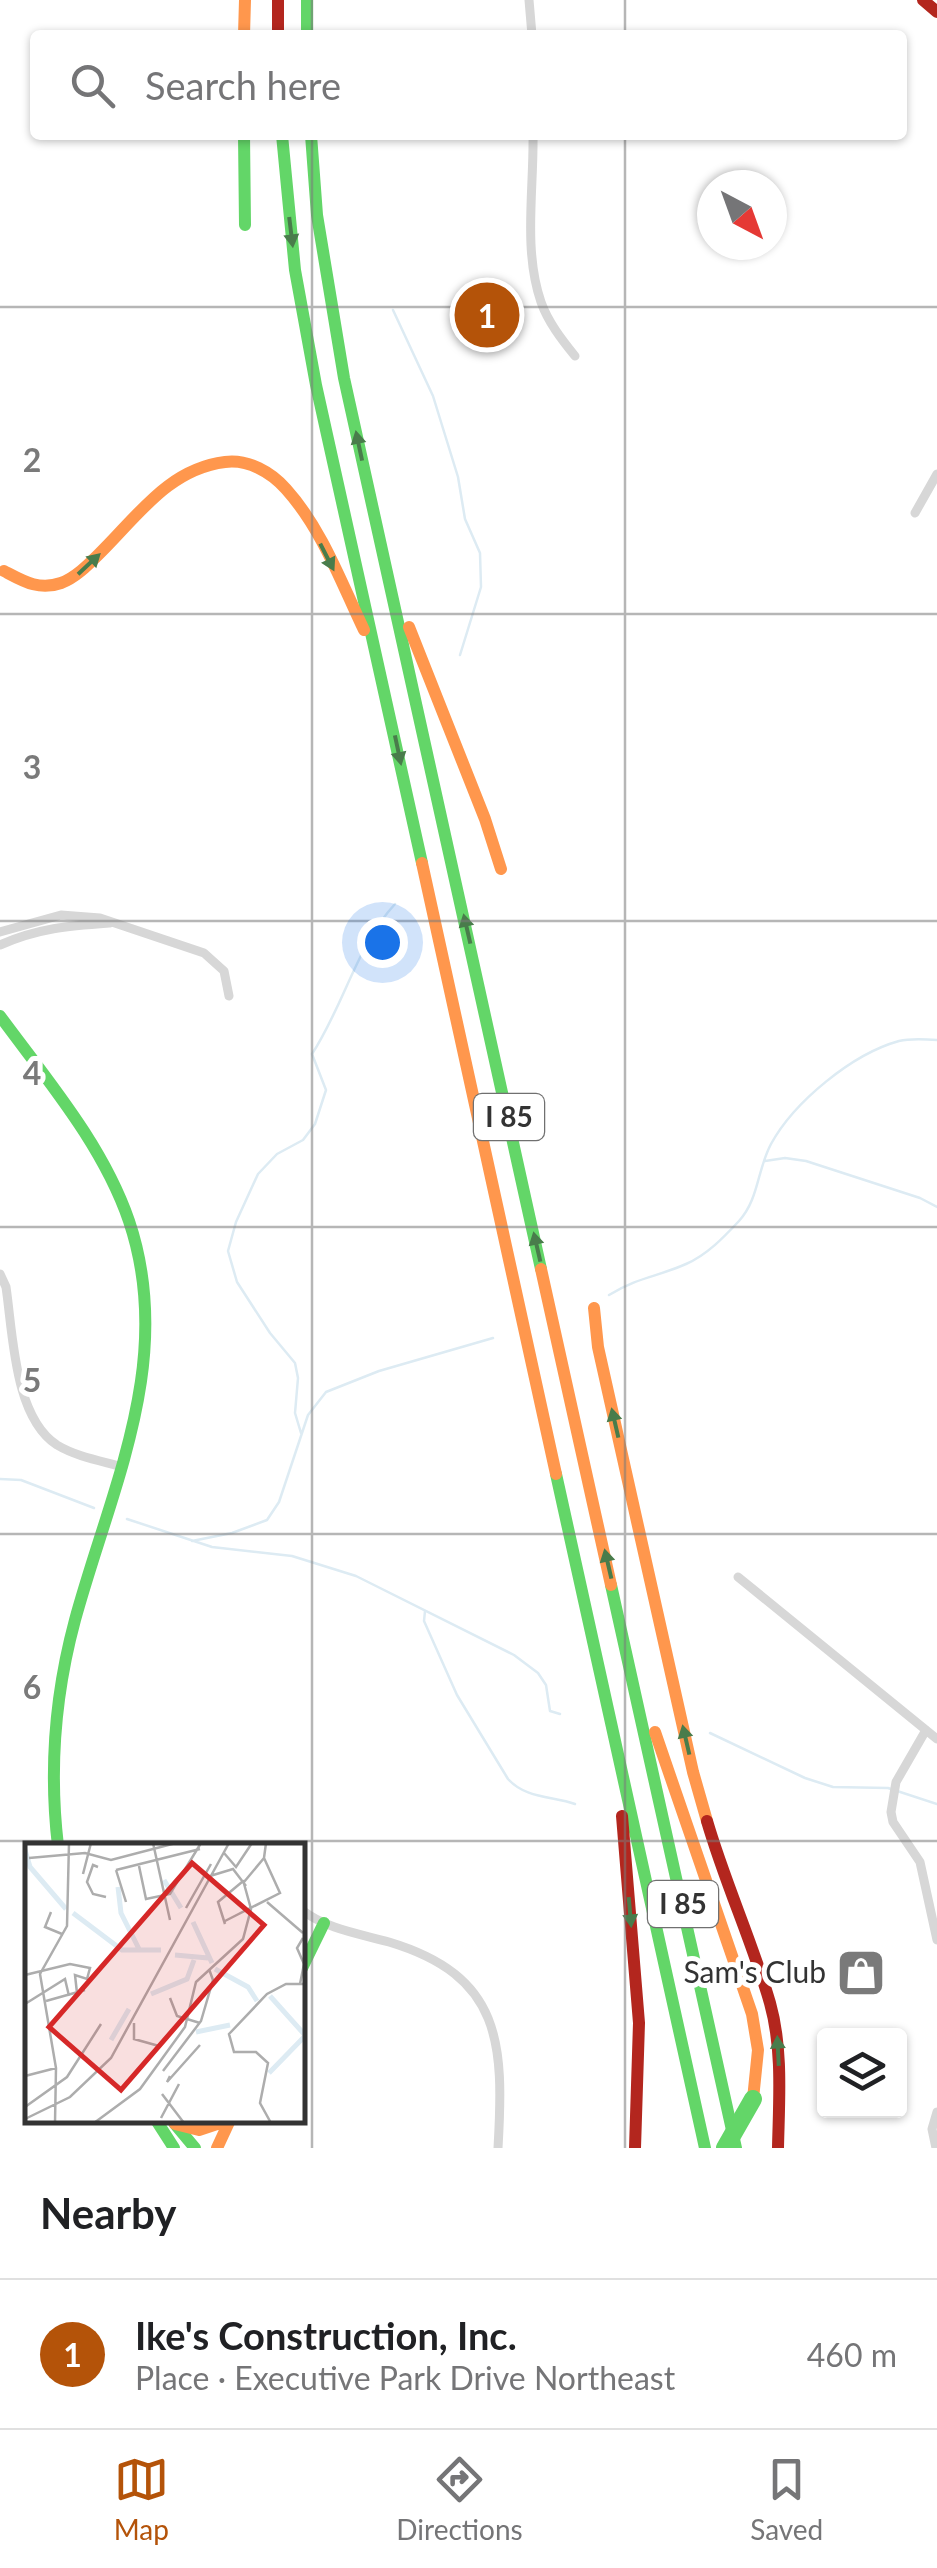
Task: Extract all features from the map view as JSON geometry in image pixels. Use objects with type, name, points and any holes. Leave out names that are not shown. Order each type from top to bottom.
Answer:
[{"type":"main road","points":[[244,30],[245,0]]},
{"type":"main road","points":[[278,0],[278,30]]},
{"type":"main road","points":[[307,0],[307,30]]},
{"type":"main road","points":[[923,0],[937,12]]},
{"type":"main road","points":[[244,140],[246,224]]},
{"type":"main road","name":"I 85","points":[[282,140],[304,321],[706,2148]]},
{"type":"main road","name":"I 85","points":[[311,140],[317,215],[334,328],[736,2148]]},
{"type":"main road","points":[[4,571],[13,580],[32,587],[67,582],[84,570],[178,474],[212,461],[246,464],[262,470],[288,490],[306,517],[376,655]]},
{"type":"main road","points":[[388,575],[485,819],[500,869]]},
{"type":"main road","points":[[0,1016],[96,1152],[116,1189],[136,1241],[148,1330],[139,1416],[63,1673],[53,1759],[58,1843]]},
{"type":"main road","points":[[594,1308],[598,1347],[693,1772],[722,1871],[772,2005],[779,2061],[778,2148]]},
{"type":"main road","points":[[629,1659],[752,2014],[758,2050],[753,2100],[725,2148]]},
{"type":"main road","points":[[616,1745],[640,2023],[640,2110],[635,2148]]},
{"type":"main road","points":[[305,1962],[324,1923]]},
{"type":"main road","points":[[167,2123],[174,2148]]},
{"type":"main road","points":[[168,2123],[195,2148]]},
{"type":"main road","points":[[171,2123],[199,2130],[221,2123]]},
{"type":"main road","points":[[218,2148],[229,2123]]},
{"type":"street","points":[[529,0],[532,30]]},
{"type":"street","points":[[533,140],[532,256],[538,289],[550,320],[575,356]]},
{"type":"street","points":[[915,513],[937,474]]},
{"type":"street","points":[[0,932],[61,915],[100,918],[204,952],[224,971],[229,996]]},
{"type":"street","points":[[0,945],[62,925],[112,923]]},
{"type":"street","points":[[0,1274],[6,1287],[29,1413],[56,1444],[124,1466]]},
{"type":"street","points":[[738,1577],[937,1738]]},
{"type":"street","points":[[926,1730],[901,1772],[890,1802],[893,1822],[920,1862],[937,1940]]},
{"type":"street","points":[[305,1912],[324,1923],[424,1954],[445,1965],[475,1991],[492,2026],[496,2052],[498,2148]]},
{"type":"street","points":[[936,2148],[932,2129],[937,2112]]},
{"type":"waterway","points":[[393,310],[433,396],[458,477],[465,519],[480,553],[481,587],[460,655]]},
{"type":"waterway","points":[[301,1433],[295,1413],[295,1363],[237,1282],[228,1251],[236,1222],[258,1174],[277,1154],[303,1140],[315,1124],[326,1090],[312,1054],[370,938],[395,904]]},
{"type":"waterway","points":[[609,1295],[694,1260],[727,1233],[746,1212],[766,1154],[781,1128],[809,1096],[844,1068],[899,1041],[937,1040]]},
{"type":"waterway","points":[[765,1161],[806,1161],[937,1207]]},
{"type":"waterway","points":[[192,1541],[232,1533],[267,1520],[279,1502],[308,1415],[326,1392],[379,1371],[493,1338]]},
{"type":"waterway","points":[[0,1479],[21,1480],[94,1508]]},
{"type":"waterway","points":[[127,1519],[212,1547],[292,1556],[356,1576],[514,1655],[538,1673],[546,1685],[550,1711],[560,1714]]},
{"type":"waterway","points":[[425,1611],[424,1621],[457,1695],[508,1779],[531,1794],[575,1804]]},
{"type":"waterway","points":[[710,1733],[805,1778],[833,1787],[888,1788],[937,1804]]},
{"type":"traffic: fast","points":[[307,0],[307,30]]},
{"type":"traffic: fast","points":[[244,140],[245,225]]},
{"type":"traffic: fast","points":[[282,140],[295,270],[316,385],[422,863]]},
{"type":"traffic: fast","points":[[311,140],[317,215],[344,378],[541,1269]]},
{"type":"traffic: fast","points":[[0,1016],[72,1114],[104,1166],[129,1221],[142,1273],[142,1374],[133,1423],[75,1620],[63,1676],[54,1761],[58,1843]]},
{"type":"traffic: fast","points":[[556,1474],[705,2148]]},
{"type":"traffic: fast","points":[[611,1585],[736,2148]]},
{"type":"traffic: fast","points":[[305,1962],[324,1923]]},
{"type":"traffic: fast","points":[[725,2148],[753,2099]]},
{"type":"traffic: fast","points":[[158,2123],[174,2148]]},
{"type":"traffic: fast","points":[[174,2123],[195,2148]]},
{"type":"traffic: slow","points":[[244,30],[245,0]]},
{"type":"traffic: slow","points":[[4,571],[38,585],[66,581],[90,563],[170,484],[205,466],[242,463],[273,477],[299,505],[330,556],[364,630]]},
{"type":"traffic: slow","points":[[409,627],[501,869]]},
{"type":"traffic: slow","points":[[422,863],[556,1474]]},
{"type":"traffic: slow","points":[[541,1269],[611,1585]]},
{"type":"traffic: slow","points":[[594,1308],[598,1347],[707,1821]]},
{"type":"traffic: slow","points":[[655,1732],[752,2014],[758,2050],[753,2099]]},
{"type":"traffic: slow","points":[[175,2124],[199,2130],[220,2123]]},
{"type":"traffic: slow","points":[[217,2148],[229,2123]]},
{"type":"traffic: jam","points":[[278,0],[278,30]]},
{"type":"traffic: jam","points":[[923,0],[937,12]]},
{"type":"traffic: jam","points":[[622,1816],[639,2023],[635,2148]]},
{"type":"traffic: jam","points":[[707,1821],[774,2020],[779,2075],[778,2148]]},
{"type":"place","name":"Ike's Construction, Inc.","points":[[487,315]]},
{"type":"place","name":"Sam's Club","points":[[861,1973]]}]
